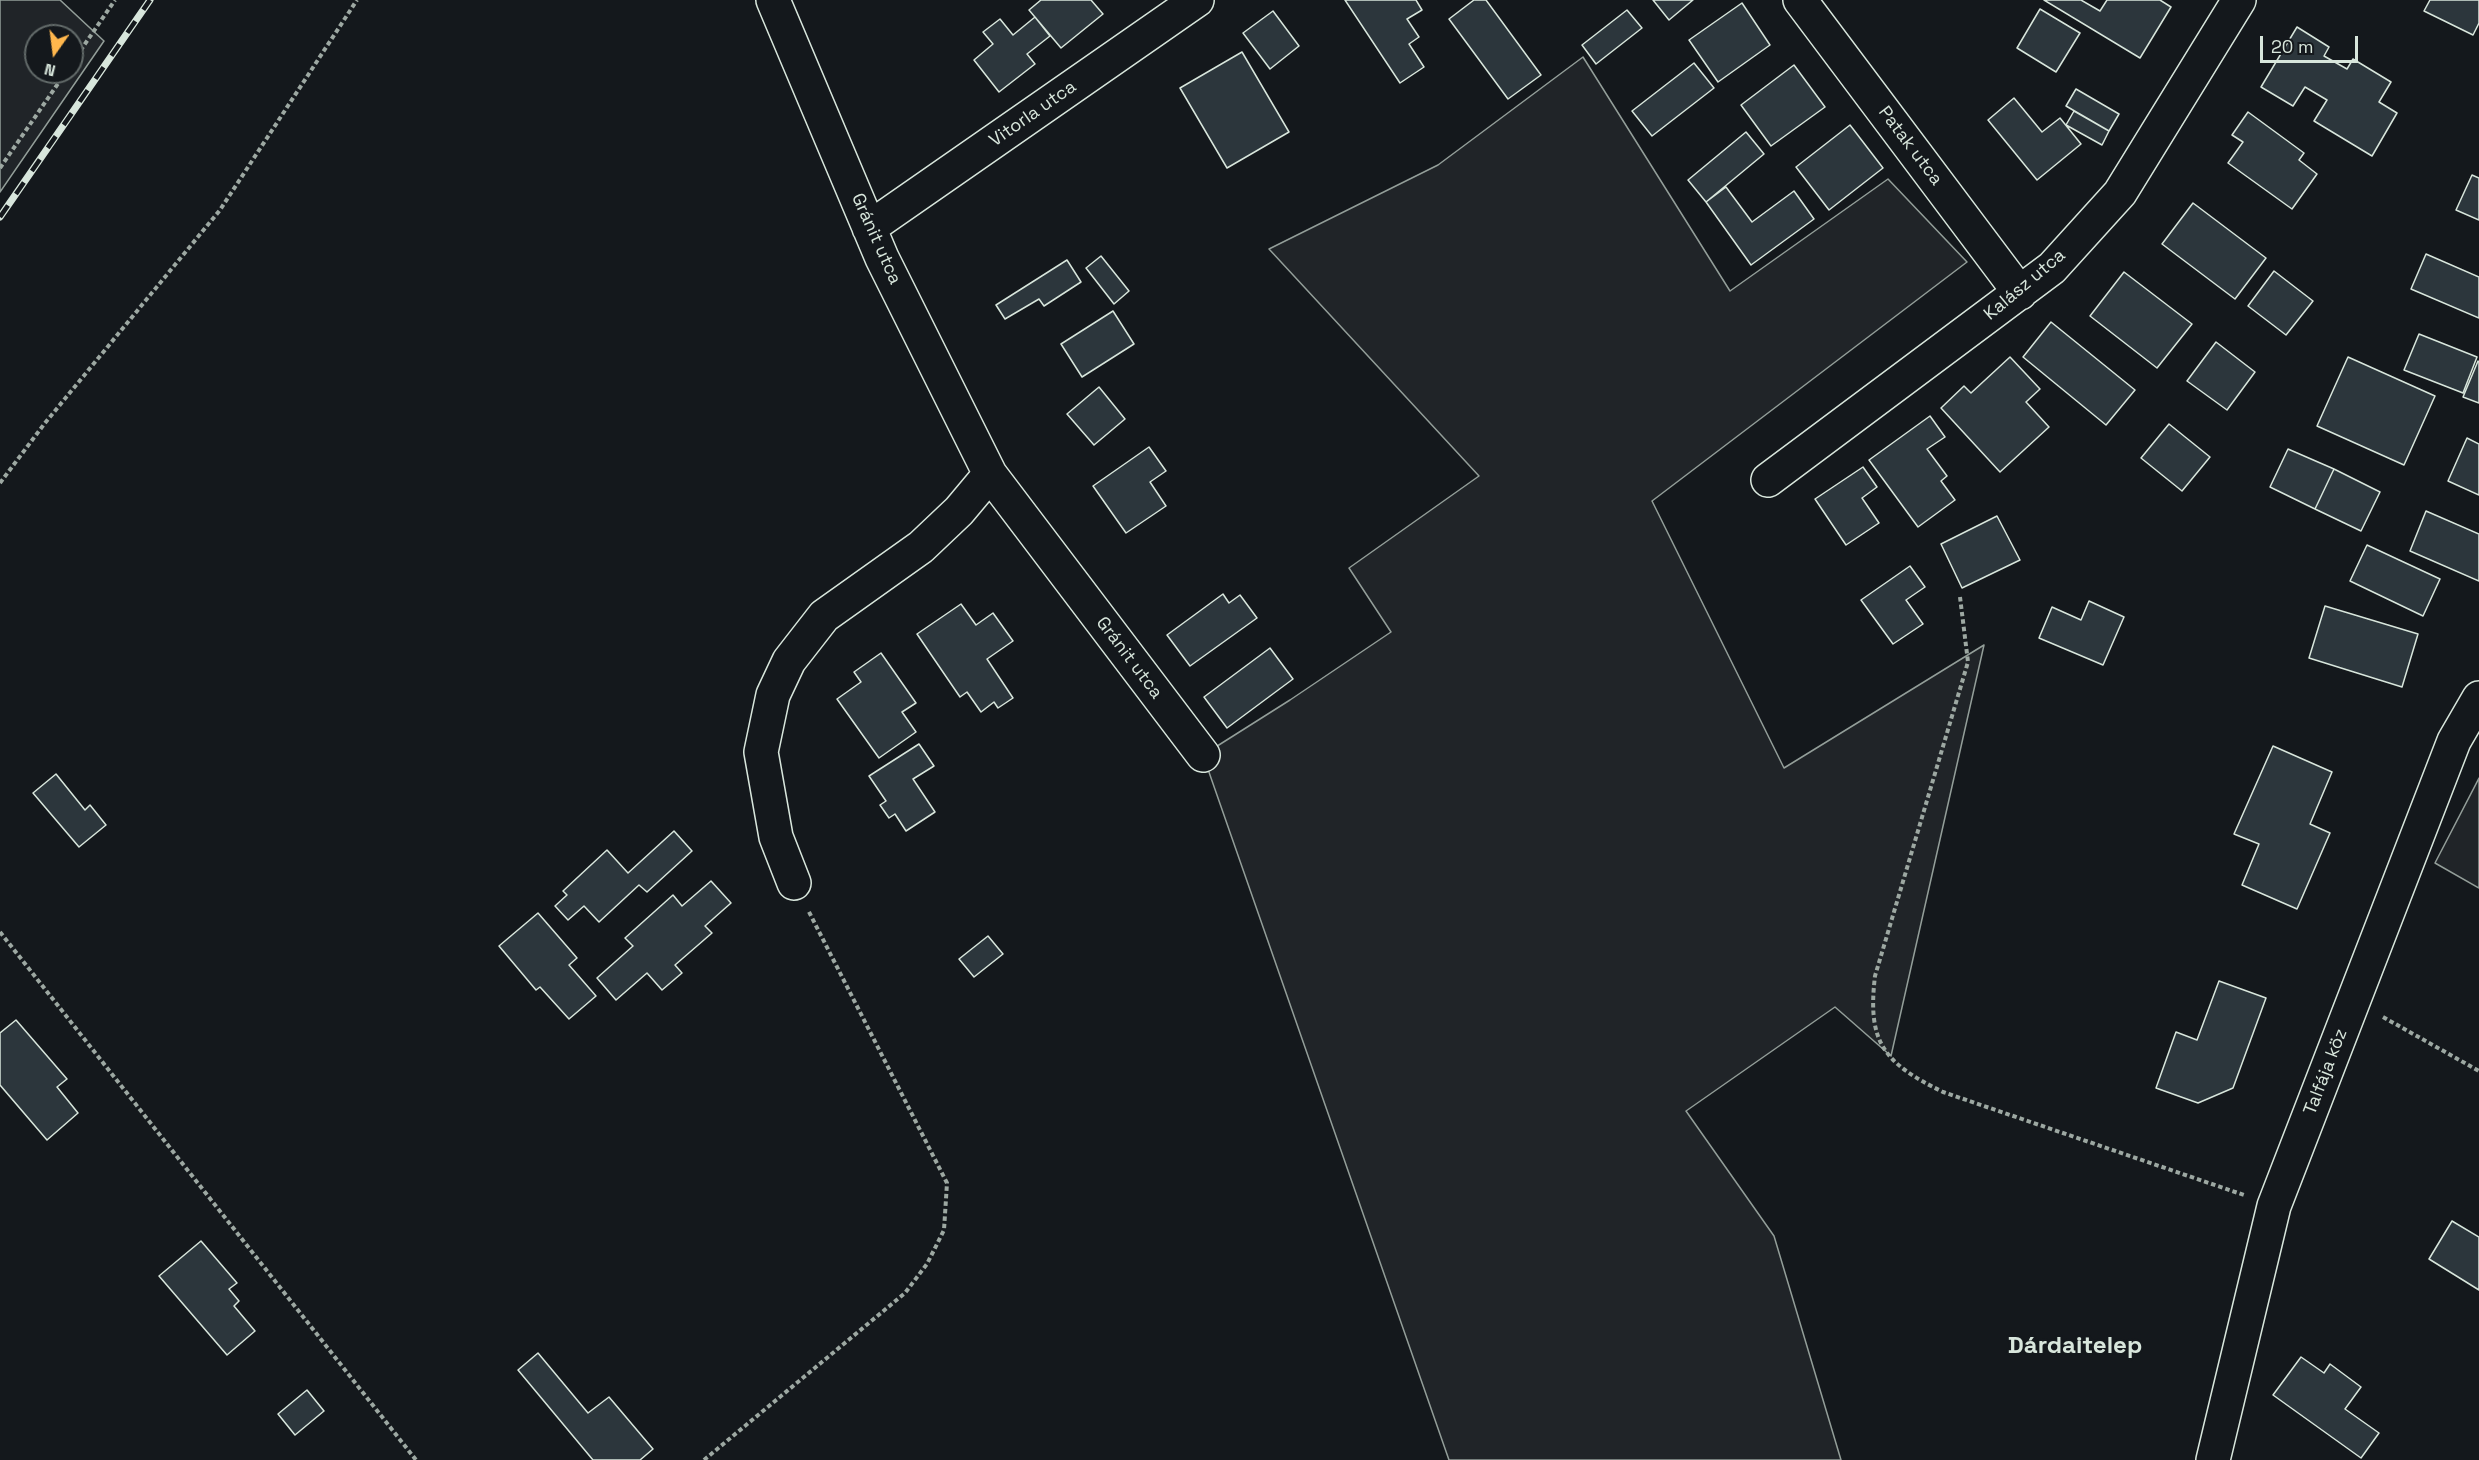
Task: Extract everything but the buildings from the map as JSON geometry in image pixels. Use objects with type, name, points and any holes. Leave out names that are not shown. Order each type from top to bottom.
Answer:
[{"type":"street","name":"Gránit utca","points":[[773,0],[882,258],[990,474],[1203,756]]},
{"type":"street","name":"Vitorla utca","points":[[870,228],[1197,0]]},
{"type":"street","name":"Patak utca","points":[[1800,0],[2020,292]]},
{"type":"street","name":"Kalász utca","points":[[1768,480],[2052,268],[2120,193],[2239,0]]},
{"type":"street","points":[[794,883],[776,837],[761,752],[773,695],[789,661],[824,616],[921,547],[959,511],[990,474]]},
{"type":"street","name":"Talfája köz","points":[[2213,1460],[2274,1206],[2454,741],[2479,698]]},
{"type":"path","points":[[84,45],[115,0]]},
{"type":"path","points":[[0,483],[45,423],[220,210],[357,0]]},
{"type":"path","points":[[0,168],[58,84]]},
{"type":"path","points":[[1960,597],[1968,662],[1875,976],[1873,1021],[1879,1038],[1892,1060],[1912,1077],[1943,1092],[2274,1206]]},
{"type":"path","points":[[704,1460],[905,1293],[927,1263],[944,1230],[947,1183],[794,883]]},
{"type":"path","points":[[0,932],[416,1460]]},
{"type":"path","points":[[2354,1000],[2479,1071]]},
{"type":"shaded area","points":[[0,0],[60,0],[104,41],[84,70],[84,24],[24,24],[24,84],[74,84],[0,192]]},
{"type":"shaded area","points":[[1583,57],[1730,291],[1888,179],[1967,262],[1652,501],[1784,768],[1984,645],[1891,1056],[1835,1007],[1686,1111],[1774,1236],[1841,1460],[1449,1460],[1203,755],[1391,632],[1349,568],[1479,476],[1269,249],[1438,165]]},
{"type":"shaded area","points":[[2479,778],[2479,888],[2435,863]]},
{"type":"railway","points":[[0,217],[150,0]]},
{"type":"district","name":"Dárdaitelep","points":[[2075,1346]]}]
